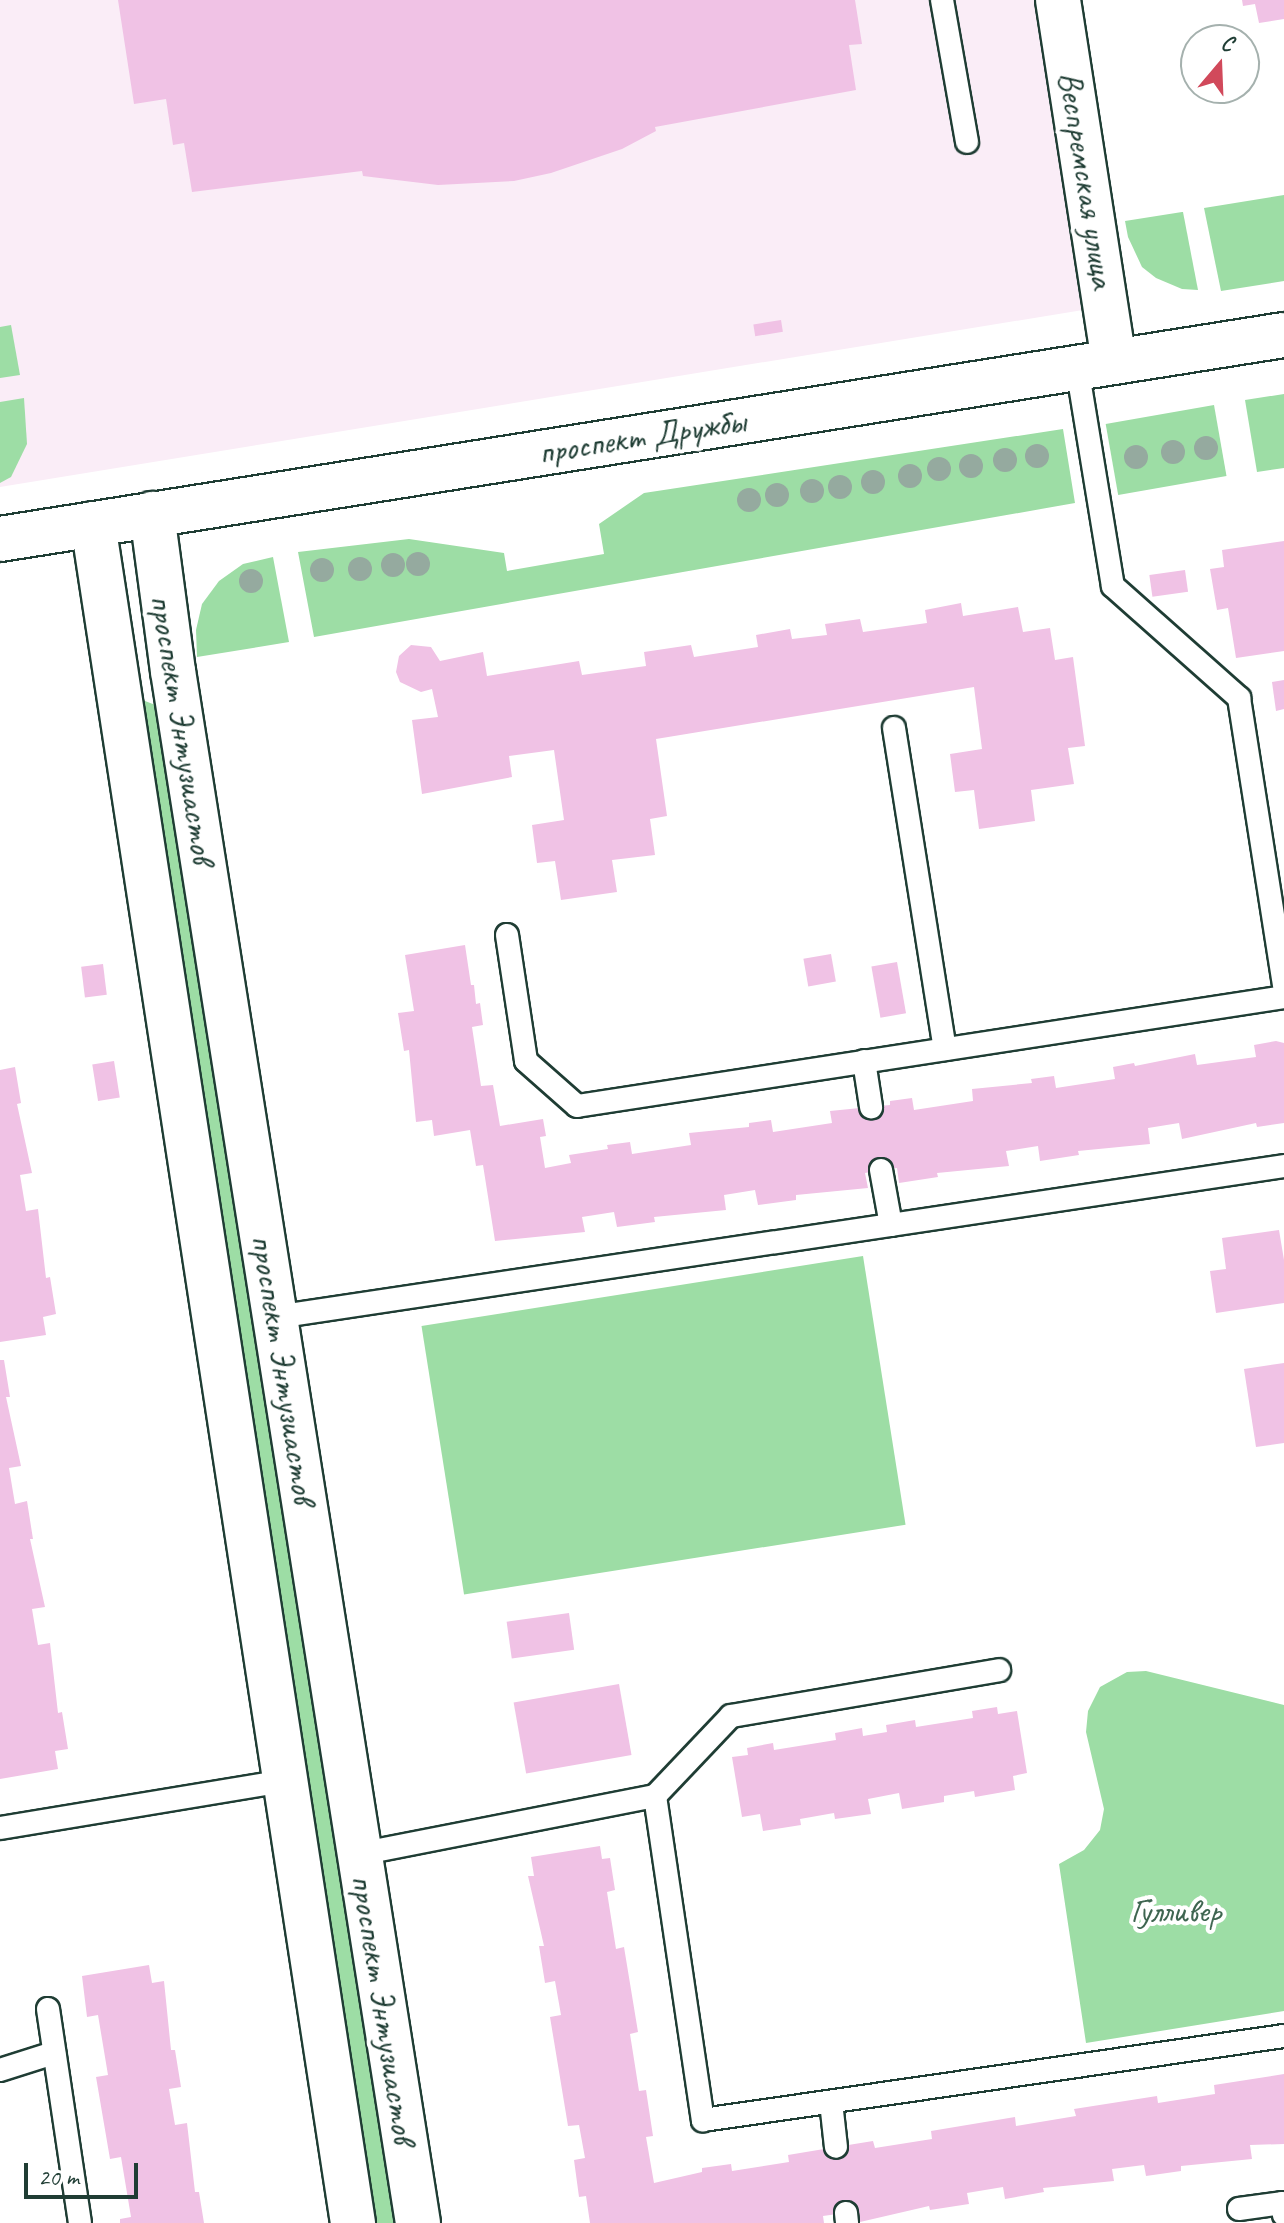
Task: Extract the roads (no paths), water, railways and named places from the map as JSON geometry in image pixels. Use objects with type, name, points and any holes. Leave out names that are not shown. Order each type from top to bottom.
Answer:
[{"type":"main road","name":"Веспремская улица","points":[[1058,0],[1096,364]]},
{"type":"main road","name":"проспект Дружбы","points":[[0,539],[1284,335]]},
{"type":"main road","name":"проспект Энтузиастов","points":[[152,514],[176,687],[418,2223]]},
{"type":"main road","name":"проспект Энтузиастов","points":[[93,524],[353,2223]]},
{"type":"lane","points":[[942,0],[967,142]]},
{"type":"lane","points":[[1096,364],[1113,586],[1239,698],[1284,985]]},
{"type":"lane","points":[[894,728],[945,1049]]},
{"type":"lane","points":[[507,935],[526,1061],[577,1106],[1284,997]]},
{"type":"lane","points":[[864,1061],[871,1107]]},
{"type":"lane","points":[[276,1317],[1284,1166]]},
{"type":"lane","points":[[881,1170],[891,1225]]},
{"type":"lane","points":[[359,1854],[655,1796],[731,1716],[999,1670]]},
{"type":"lane","points":[[0,1828],[285,1781]]},
{"type":"lane","points":[[655,1796],[703,2120],[1284,2036]]},
{"type":"lane","points":[[48,2009],[80,2223]]},
{"type":"lane","points":[[0,2070],[54,2053]]},
{"type":"lane","points":[[831,2102],[836,2147]]},
{"type":"lane","points":[[1239,2209],[1282,2203],[1284,2215]]},
{"type":"park label","name":"Гулливер","points":[[1176,1911]]}]
